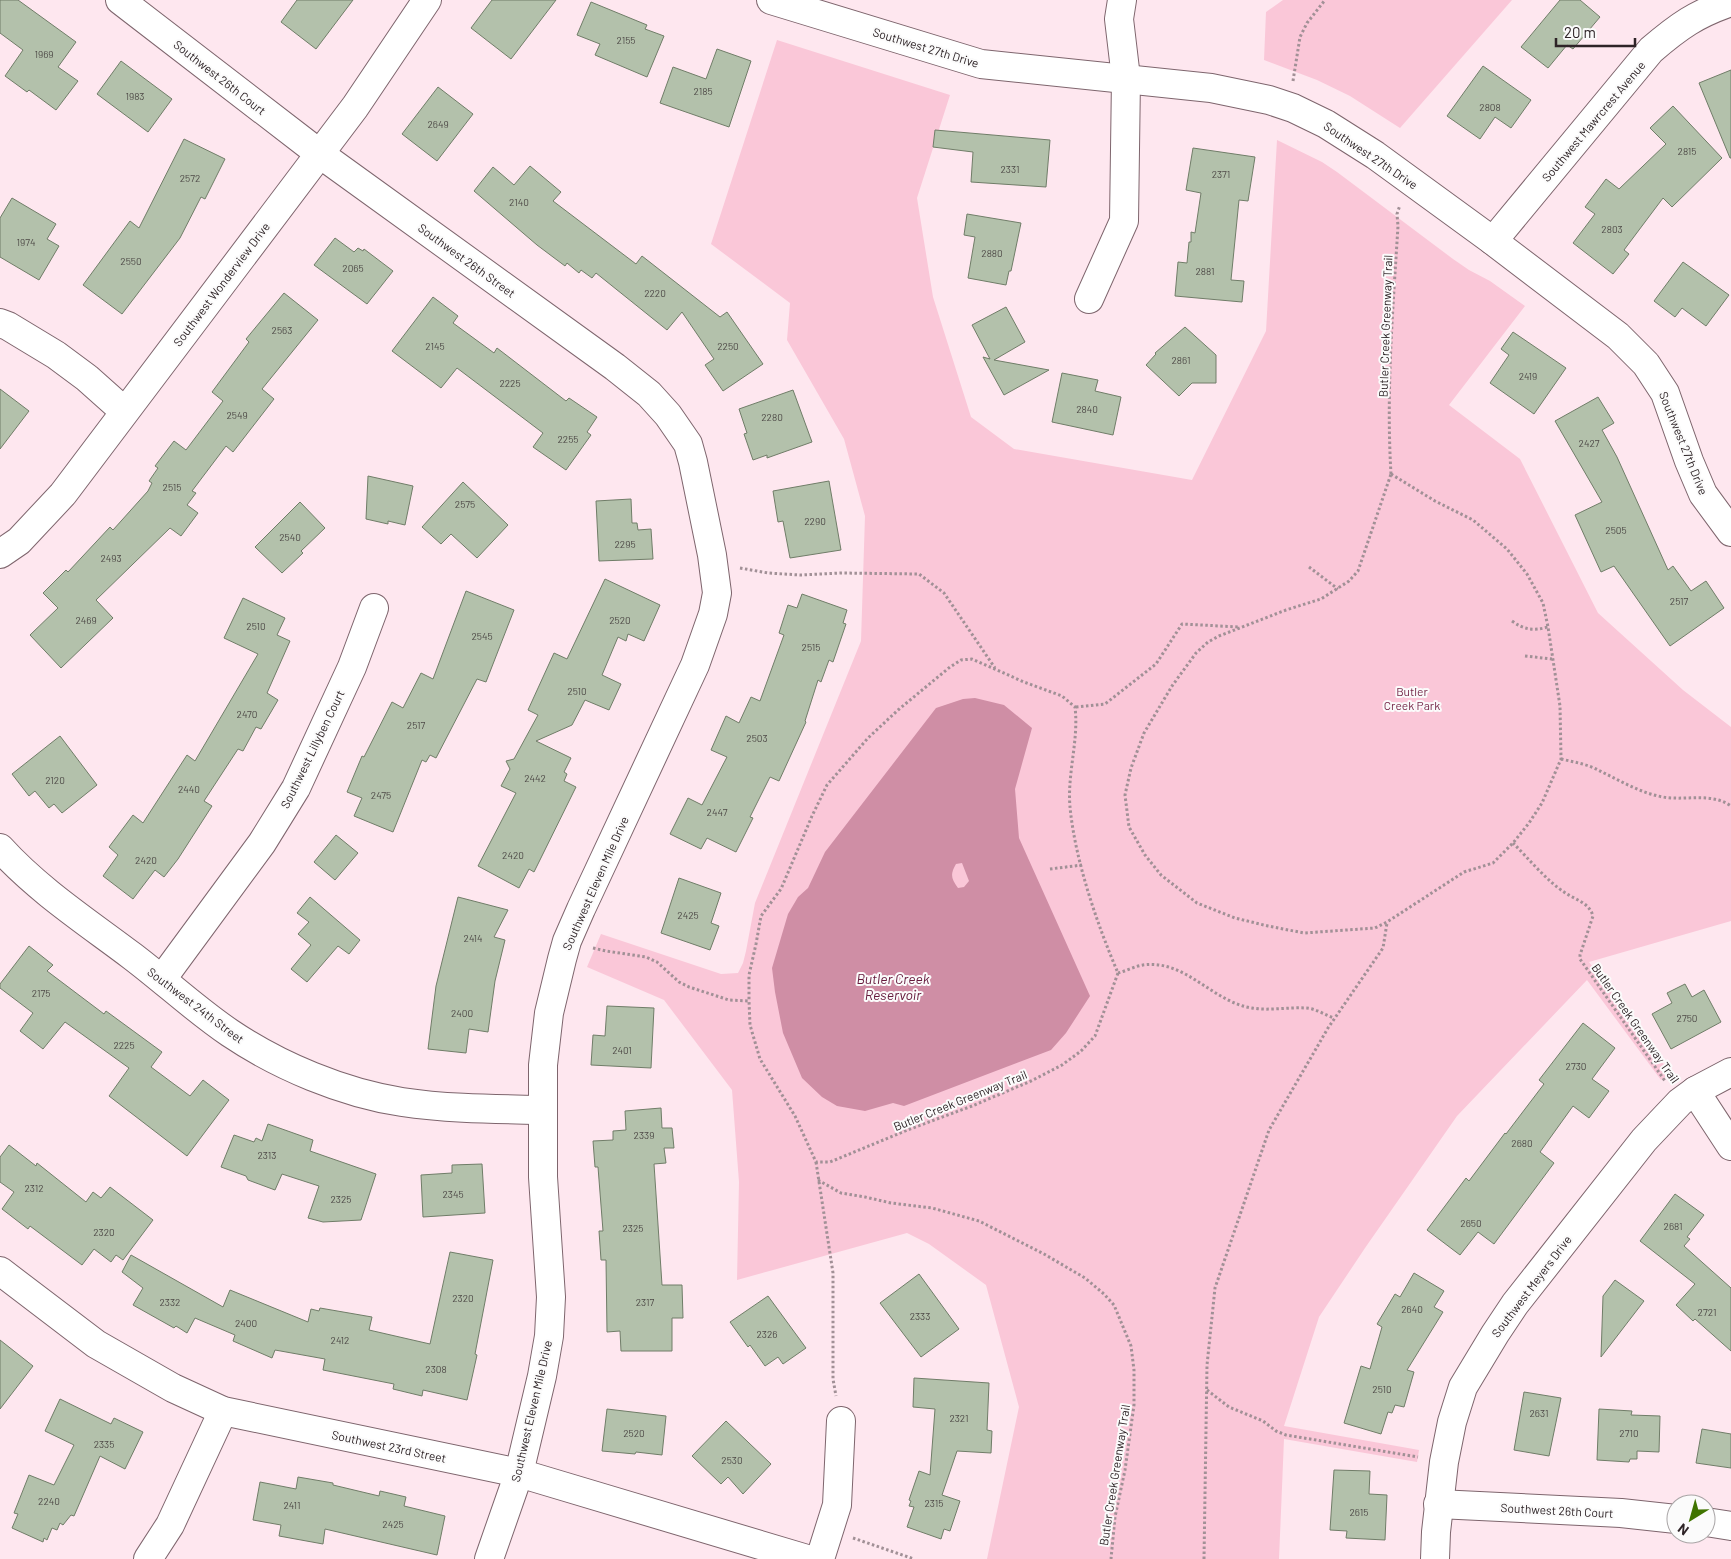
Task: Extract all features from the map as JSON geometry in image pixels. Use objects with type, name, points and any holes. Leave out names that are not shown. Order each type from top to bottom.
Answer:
[{"type":"street","name":"Southwest 26th Court","points":[[120,0],[320,154]]},
{"type":"street","name":"Southwest Wonderview Drive","points":[[0,554],[19,540],[63,494],[320,154],[426,0]]},
{"type":"street","name":"Southwest 27th Drive","points":[[771,0],[981,64],[1210,88],[1269,100],[1310,115],[1348,137],[1414,184],[1618,336],[1646,364],[1665,392],[1689,461],[1703,494],[1731,532]]},
{"type":"street","points":[[1089,299],[1124,220],[1126,78],[1119,20],[1122,0]]},
{"type":"street","name":"Southwest Mawrcrest Avenue","points":[[1493,241],[1651,50],[1680,26],[1708,10],[1731,2]]},
{"type":"street","name":"Southwest 26th Street","points":[[320,154],[615,367]]},
{"type":"street","points":[[0,323],[56,355],[87,378],[124,411]]},
{"type":"street","name":"Southwest Eleven Mile Drive","points":[[489,1559],[519,1474],[542,1376],[549,1336],[551,1297],[543,1177],[542,1110],[543,1065],[549,1013],[567,940],[695,665],[713,614],[717,593],[712,555],[688,444],[668,415],[648,394],[615,367]]},
{"type":"street","name":"Southwest Lillyben Court","points":[[162,979],[262,843],[296,788],[352,667],[374,608]]},
{"type":"street","name":"Southwest 24th Street","points":[[0,848],[12,862],[39,885],[162,979],[205,1015],[256,1050],[312,1076],[371,1096],[402,1102],[464,1108],[542,1110]]},
{"type":"street","name":"Southwest Meyers Drive","points":[[1435,1559],[1438,1504],[1452,1422],[1463,1387],[1495,1334],[1515,1304],[1665,1116],[1688,1096],[1731,1072]]},
{"type":"street","points":[[1688,1096],[1731,1146]]},
{"type":"street","name":"Southwest 23rd Street","points":[[0,1271],[96,1344],[173,1388],[223,1411],[519,1474],[807,1559]]},
{"type":"street","points":[[148,1559],[170,1525],[223,1411]]},
{"type":"street","points":[[820,1559],[837,1505],[841,1421]]},
{"type":"street","name":"Southwest 26th Court","points":[[1438,1504],[1621,1512],[1666,1518]]},
{"type":"street","points":[[1716,1524],[1731,1526]]},
{"type":"path","points":[[1293,83],[1300,37],[1307,23],[1324,0]]},
{"type":"path","name":"Butler Creek Greenway Trail","points":[[1391,474],[1473,520],[1507,549],[1527,574],[1543,603],[1560,706],[1561,759],[1542,803],[1530,823],[1493,863],[1464,872],[1387,922],[1374,928],[1304,933],[1235,918],[1197,903],[1161,875],[1144,855],[1129,827],[1125,795],[1131,768],[1144,733],[1172,686],[1196,653],[1208,642],[1286,610],[1320,599],[1349,581],[1358,571],[1391,474],[1389,443],[1391,335],[1398,226],[1397,214],[1399,205],[1414,184]]},
{"type":"path","points":[[712,555],[741,569],[768,573],[800,575],[842,573],[919,574],[944,593],[995,669]]},
{"type":"path","points":[[1308,567],[1338,589]]},
{"type":"path","points":[[1512,621],[1521,628],[1530,630],[1548,627]]},
{"type":"path","points":[[841,1421],[833,1379],[833,1272],[816,1162],[795,1116],[760,1058],[750,1025],[749,1001],[749,975],[761,916],[781,889],[827,785],[868,738],[898,710],[961,660],[972,659],[1024,682],[1062,696],[1075,707],[1105,704],[1156,664],[1182,624],[1243,627]]},
{"type":"path","points":[[1525,656],[1552,659]]},
{"type":"path","points":[[1075,707],[1070,806],[1082,865],[1103,938],[1118,973],[1143,965],[1160,966],[1182,971],[1215,992],[1252,1008],[1308,1008],[1334,1018]]},
{"type":"path","points":[[1561,759],[1587,765],[1655,795],[1723,801],[1731,806]]},
{"type":"path","name":"Butler Creek Greenway Trail","points":[[1513,843],[1563,892],[1584,903],[1592,911],[1593,916],[1580,959],[1688,1096]]},
{"type":"path","points":[[1050,869],[1082,865]]},
{"type":"path","points":[[1204,1559],[1207,1365],[1215,1288],[1269,1130],[1334,1018],[1383,948],[1387,922]]},
{"type":"path","points":[[567,940],[606,951],[646,957],[657,962],[680,982],[689,986],[729,1000],[749,1001]]},
{"type":"path","name":"Butler Creek Greenway Trail","points":[[816,1162],[830,1162],[972,1106],[1031,1081],[1062,1065],[1081,1051],[1095,1036],[1118,973]]},
{"type":"path","name":"Butler Creek Greenway Trail","points":[[818,1180],[841,1193],[891,1204],[932,1208],[978,1221],[1044,1254],[1085,1278],[1114,1305],[1131,1346],[1134,1370],[1134,1405],[1125,1470],[1115,1517],[1110,1559]]},
{"type":"path","points":[[1207,1390],[1229,1406],[1263,1421],[1276,1431],[1286,1435],[1444,1462]]},
{"type":"path","points":[[829,1529],[914,1559]]},
{"type":"green space","points":[[1283,0],[1512,0],[1400,128],[1350,96],[1317,80],[1264,60],[1266,12]]},
{"type":"green space","name":"Butler Creek Park","points":[[777,40],[950,95],[917,198],[933,297],[971,417],[1014,449],[1192,480],[1266,331],[1277,140],[1322,162],[1337,172],[1453,259],[1490,281],[1525,306],[1449,405],[1520,459],[1598,613],[1683,690],[1731,727],[1731,921],[1589,962],[1670,1073],[1661,1080],[1587,980],[1457,1116],[1319,1317],[1284,1426],[1419,1450],[1417,1462],[1284,1439],[1279,1559],[987,1559],[1019,1407],[986,1285],[929,1244],[907,1233],[737,1280],[739,1182],[732,1090],[664,1000],[587,967],[601,934],[721,974],[738,973],[746,951],[755,903],[861,641],[865,516],[844,439],[787,340],[790,303],[711,244]]},
{"type":"water","name":"Butler Creek Reservoir","points":[[975,698],[1004,705],[1032,728],[1015,789],[1019,838],[1090,996],[1066,1033],[1051,1050],[904,1106],[893,1103],[865,1111],[837,1106],[822,1097],[802,1078],[783,1033],[772,968],[788,914],[798,897],[808,888],[825,852],[936,708],[963,699]],"holes":[[[962,863],[969,881],[964,887],[958,888],[952,876],[956,864]]]},
{"type":"building","points":[[0,0],[18,0],[76,42],[58,67],[78,81],[56,110],[29,90],[27,92],[5,76],[23,50],[0,33]]},
{"type":"building","points":[[297,0],[353,0],[316,49],[281,22]]},
{"type":"building","points":[[492,0],[556,0],[511,59],[471,28]]},
{"type":"building","points":[[1560,0],[1580,0],[1600,17],[1573,49],[1567,45],[1548,68],[1521,47]]},
{"type":"building","points":[[591,2],[647,25],[645,29],[664,36],[647,77],[595,55],[600,44],[577,35]]},
{"type":"building","points":[[717,49],[751,61],[729,127],[660,103],[673,67],[706,79]]},
{"type":"building","points":[[121,61],[172,99],[148,132],[97,94]]},
{"type":"building","points":[[1483,66],[1531,100],[1511,128],[1495,117],[1480,139],[1447,116]]},
{"type":"building","points":[[1731,70],[1731,158],[1730,158],[1699,83]]},
{"type":"building","points":[[438,87],[473,114],[437,161],[402,134]]},
{"type":"building","points":[[1673,106],[1722,158],[1672,207],[1663,198],[1624,250],[1629,254],[1613,274],[1573,243],[1595,214],[1585,207],[1606,179],[1619,189],[1666,144],[1650,128]]},
{"type":"building","points":[[935,130],[1050,140],[1046,187],[971,182],[973,152],[933,147]]},
{"type":"building","points":[[184,139],[225,159],[205,199],[201,197],[180,238],[122,314],[83,285],[130,221],[139,228]]},
{"type":"building","points":[[1193,148],[1255,157],[1248,201],[1239,200],[1231,280],[1244,281],[1242,302],[1175,296],[1178,262],[1187,263],[1191,232],[1195,233],[1201,193],[1186,190]]},
{"type":"building","points":[[530,166],[561,192],[553,201],[636,264],[642,256],[720,317],[727,312],[763,364],[723,391],[705,365],[714,359],[682,312],[667,330],[596,273],[592,278],[581,270],[579,273],[567,263],[565,266],[537,245],[474,191],[493,167],[514,185]]},
{"type":"building","points":[[12,198],[56,224],[47,239],[59,246],[39,280],[0,257],[0,218]]},
{"type":"building","points":[[967,214],[1021,223],[1011,271],[1009,271],[1006,285],[968,278],[975,237],[964,235]]},
{"type":"building","points":[[335,238],[354,252],[358,248],[363,251],[364,249],[393,271],[367,304],[314,265]]},
{"type":"building","points":[[1683,262],[1729,295],[1706,326],[1682,308],[1675,317],[1654,301]]},
{"type":"building","points":[[284,293],[318,320],[262,389],[274,399],[233,452],[226,446],[192,491],[196,493],[187,505],[198,513],[181,536],[170,528],[96,600],[113,618],[61,668],[30,635],[58,608],[43,593],[66,570],[68,572],[110,527],[113,530],[148,491],[152,483],[149,481],[158,468],[155,466],[174,441],[186,450],[223,401],[212,392],[249,342],[246,339]]},
{"type":"building","points":[[433,297],[458,316],[453,323],[494,353],[497,348],[566,401],[569,398],[597,417],[587,432],[591,435],[566,470],[533,447],[543,433],[457,368],[441,388],[392,351]]},
{"type":"building","points":[[1006,307],[1025,342],[994,360],[1049,370],[1004,395],[983,357],[990,359],[972,325]]},
{"type":"building","points":[[1185,327],[1216,355],[1216,383],[1192,383],[1179,396],[1146,365],[1155,353]]},
{"type":"building","points":[[1513,332],[1566,368],[1534,414],[1490,383],[1509,355],[1501,349]]},
{"type":"building","points":[[1062,373],[1098,380],[1095,391],[1121,397],[1113,435],[1052,422]]},
{"type":"building","points":[[0,389],[29,411],[0,449]]},
{"type":"building","points":[[793,390],[812,442],[767,458],[767,455],[753,460],[744,434],[747,433],[739,409]]},
{"type":"building","points":[[1598,397],[1614,423],[1602,430],[1617,457],[1668,570],[1673,566],[1691,591],[1706,581],[1724,608],[1670,646],[1614,566],[1601,572],[1575,515],[1602,502],[1555,421]]},
{"type":"building","points":[[368,476],[413,486],[405,525],[388,521],[388,524],[366,519]]},
{"type":"building","points":[[829,481],[841,550],[790,558],[783,521],[778,522],[773,491]]},
{"type":"building","points":[[463,482],[508,525],[477,558],[451,534],[441,544],[422,527]]},
{"type":"building","points":[[631,499],[632,523],[637,523],[638,530],[651,529],[653,559],[599,561],[596,501]]},
{"type":"building","points":[[300,502],[325,528],[282,573],[255,547]]},
{"type":"building","points":[[605,579],[660,605],[644,641],[628,634],[626,641],[618,637],[602,675],[621,684],[609,710],[585,700],[572,725],[536,741],[571,758],[564,772],[567,774],[564,781],[576,787],[534,872],[529,869],[519,888],[478,866],[516,793],[501,786],[510,769],[506,761],[514,759],[538,715],[528,710],[554,653],[567,659]]},
{"type":"building","points":[[466,591],[514,610],[486,682],[477,679],[436,758],[430,755],[426,762],[422,760],[393,832],[354,816],[362,798],[347,792],[362,756],[364,757],[392,702],[403,708],[421,673],[433,679]]},
{"type":"building","points":[[802,594],[847,610],[843,623],[846,624],[833,662],[829,660],[821,682],[818,680],[806,722],[779,781],[770,777],[750,817],[753,818],[736,852],[707,838],[701,849],[670,834],[688,798],[702,805],[727,757],[711,750],[726,716],[739,723],[751,697],[760,701],[784,635],[779,633],[788,605],[797,608]]},
{"type":"building","points":[[243,598],[285,618],[277,635],[290,641],[267,693],[278,700],[261,729],[256,727],[243,751],[238,749],[204,801],[212,806],[178,859],[164,877],[155,870],[133,899],[103,876],[118,855],[109,847],[133,815],[143,823],[187,755],[195,761],[258,654],[224,638]]},
{"type":"building","points":[[60,736],[97,785],[62,813],[54,804],[49,808],[35,791],[29,796],[12,774]]},
{"type":"building","points":[[336,835],[358,853],[335,880],[314,862]]},
{"type":"building","points":[[679,878],[721,893],[711,923],[719,926],[710,950],[661,933]]},
{"type":"building","points":[[310,897],[360,940],[349,954],[338,946],[307,982],[291,969],[311,945],[298,934],[309,922],[297,913]]},
{"type":"building","points":[[458,897],[508,910],[494,937],[505,940],[495,981],[488,1032],[469,1029],[466,1053],[428,1049],[436,986]]},
{"type":"building","points":[[29,946],[53,965],[47,971],[104,1014],[106,1011],[162,1052],[151,1067],[190,1096],[203,1080],[229,1100],[187,1156],[109,1096],[129,1068],[65,1022],[43,1049],[20,1031],[33,1013],[0,988],[0,984]]},
{"type":"building","points":[[1685,984],[1692,997],[1704,990],[1721,1022],[1671,1049],[1652,1014],[1672,1003],[1667,993]]},
{"type":"building","points":[[607,1006],[654,1008],[651,1068],[591,1065],[593,1035],[605,1036]]},
{"type":"building","points":[[1583,1023],[1615,1048],[1592,1079],[1609,1091],[1589,1118],[1573,1106],[1540,1152],[1554,1163],[1494,1244],[1478,1232],[1460,1255],[1427,1230],[1466,1178],[1469,1181],[1544,1084],[1539,1080]]},
{"type":"building","points":[[661,1108],[662,1128],[672,1128],[674,1148],[664,1148],[666,1163],[654,1164],[662,1285],[682,1285],[683,1318],[672,1318],[672,1351],[621,1351],[620,1331],[607,1332],[606,1260],[601,1260],[599,1231],[603,1231],[598,1167],[595,1167],[593,1141],[613,1140],[613,1131],[626,1130],[625,1111]]},
{"type":"building","points":[[268,1124],[313,1140],[310,1151],[376,1174],[361,1220],[323,1222],[308,1218],[319,1186],[282,1174],[275,1190],[248,1180],[246,1176],[221,1167],[234,1135],[254,1142],[256,1138],[262,1141]]},
{"type":"building","points":[[9,1145],[36,1166],[37,1163],[86,1202],[93,1192],[101,1198],[110,1187],[153,1220],[123,1260],[116,1255],[111,1262],[94,1249],[82,1265],[30,1226],[28,1229],[2,1209],[14,1192],[0,1182],[0,1157]]},
{"type":"building","points":[[482,1164],[485,1213],[423,1217],[421,1175],[452,1173],[452,1165]]},
{"type":"building","points":[[1675,1194],[1704,1215],[1687,1237],[1690,1239],[1684,1246],[1731,1288],[1731,1351],[1676,1305],[1695,1284],[1640,1241]]},
{"type":"building","points":[[450,1252],[493,1260],[475,1354],[477,1355],[467,1400],[423,1390],[422,1396],[393,1389],[394,1384],[323,1370],[325,1359],[275,1350],[272,1358],[233,1341],[235,1335],[195,1318],[187,1333],[176,1326],[174,1328],[133,1305],[143,1288],[122,1272],[131,1255],[223,1307],[230,1290],[308,1322],[311,1309],[319,1311],[320,1308],[372,1317],[369,1330],[430,1344]]},
{"type":"building","points":[[1414,1273],[1444,1291],[1434,1307],[1443,1312],[1407,1370],[1414,1372],[1404,1407],[1395,1405],[1392,1413],[1388,1412],[1381,1434],[1344,1423],[1361,1366],[1370,1369],[1382,1327],[1377,1324],[1395,1294],[1400,1297]]},
{"type":"building","points":[[919,1274],[959,1329],[921,1357],[880,1303]]},
{"type":"building","points":[[1615,1280],[1644,1301],[1601,1357],[1603,1296]]},
{"type":"building","points":[[768,1296],[806,1348],[783,1364],[778,1357],[765,1366],[730,1322]]},
{"type":"building","points":[[0,1340],[33,1366],[0,1409]]},
{"type":"building","points":[[914,1378],[989,1383],[987,1430],[992,1431],[991,1453],[957,1451],[942,1495],[960,1501],[950,1531],[944,1529],[941,1539],[907,1527],[914,1507],[909,1506],[911,1501],[909,1500],[919,1471],[930,1475],[935,1409],[913,1407]]},
{"type":"building","points":[[1524,1392],[1561,1398],[1549,1456],[1514,1450]]},
{"type":"building","points":[[60,1399],[111,1424],[114,1418],[143,1432],[125,1469],[100,1456],[74,1516],[71,1515],[63,1525],[60,1523],[57,1530],[52,1528],[47,1540],[44,1538],[43,1542],[12,1528],[18,1514],[14,1513],[29,1475],[54,1485],[74,1445],[45,1431]]},
{"type":"building","points":[[607,1409],[666,1416],[662,1455],[602,1451]]},
{"type":"building","points":[[1599,1409],[1632,1411],[1631,1415],[1660,1416],[1659,1452],[1637,1451],[1637,1459],[1630,1459],[1629,1462],[1597,1460]]},
{"type":"building","points":[[726,1421],[771,1464],[743,1494],[728,1477],[721,1484],[692,1456]]},
{"type":"building","points":[[1702,1429],[1731,1434],[1731,1468],[1696,1463]]},
{"type":"building","points":[[1334,1470],[1370,1471],[1369,1494],[1387,1495],[1385,1540],[1346,1538],[1347,1531],[1330,1530]]},
{"type":"building","points":[[298,1477],[333,1483],[333,1485],[379,1496],[380,1491],[406,1497],[404,1506],[445,1516],[437,1555],[325,1529],[323,1544],[279,1536],[281,1525],[253,1520],[260,1482],[296,1489]]}]
